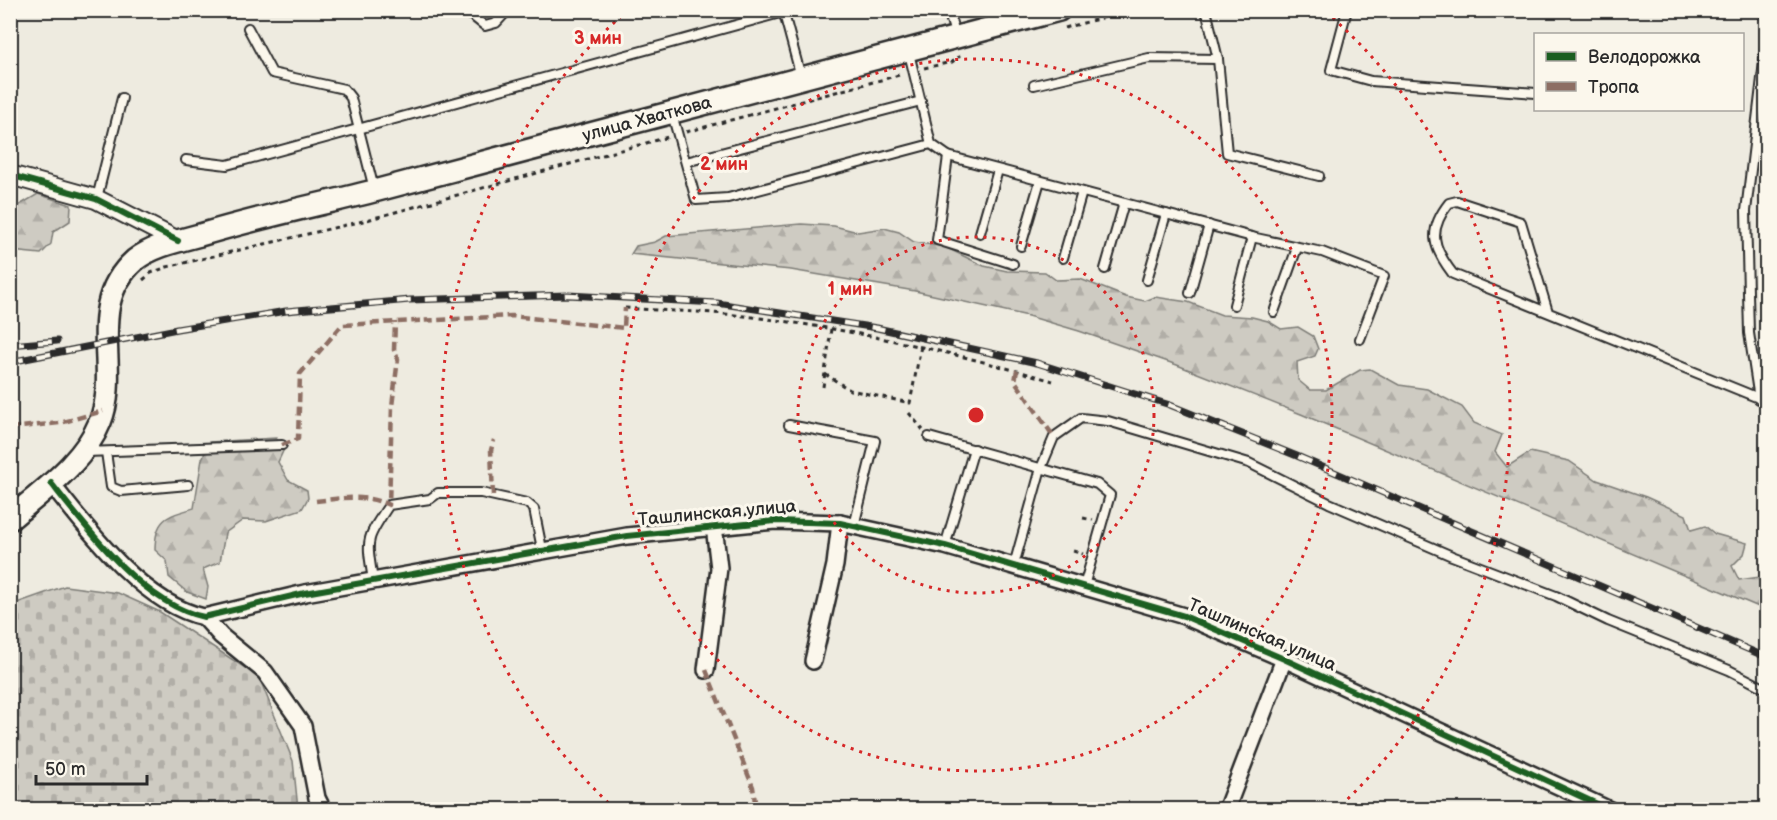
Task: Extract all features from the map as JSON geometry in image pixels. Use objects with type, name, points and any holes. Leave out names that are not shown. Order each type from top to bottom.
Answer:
[{"type":"main road","name":"улица Хваткова","points":[[10,519],[82,452],[101,421],[107,392],[104,333],[113,291],[135,261],[150,250],[234,225],[374,191],[802,79],[911,61],[1061,20]]},
{"type":"street","points":[[10,175],[96,199],[178,241]]},
{"type":"street","points":[[10,187],[37,182]]},
{"type":"street","points":[[51,483],[104,549],[160,597],[188,614],[204,617],[220,636],[265,672],[303,726],[317,798],[323,810]]},
{"type":"street","name":"Ташлинская улица","points":[[204,617],[305,593],[542,549],[714,526],[775,521],[847,524],[945,546],[1184,616],[1284,659],[1610,810]]},
{"type":"street","points":[[813,661],[847,524]]},
{"type":"street","points":[[706,670],[719,567],[714,526]]},
{"type":"street","points":[[1226,810],[1284,659]]},
{"type":"lane","points":[[465,10],[485,26],[496,23],[508,10]]},
{"type":"lane","points":[[948,10],[959,47]]},
{"type":"lane","points":[[1206,10],[1218,58],[1227,153],[1319,176]]},
{"type":"lane","points":[[1347,10],[1331,70],[1371,81],[1534,93]]},
{"type":"lane","points":[[1764,10],[1767,19]]},
{"type":"lane","points":[[186,160],[227,165],[786,11],[802,79]]},
{"type":"lane","points":[[248,28],[272,73],[344,89],[351,99],[374,191]]},
{"type":"lane","points":[[1763,400],[1749,333],[1746,211],[1767,45]]},
{"type":"lane","points":[[1034,85],[1149,58],[1218,58]]},
{"type":"lane","points":[[911,61],[931,144],[948,156],[1252,237],[1322,252],[1384,276],[1360,339]]},
{"type":"lane","points":[[96,199],[122,98]]},
{"type":"lane","points":[[686,162],[921,101]]},
{"type":"lane","points":[[671,113],[696,200],[728,198],[931,144]]},
{"type":"lane","points":[[948,156],[937,240],[1013,264]]},
{"type":"lane","points":[[980,233],[998,170]]},
{"type":"lane","points":[[1020,246],[1040,181]]},
{"type":"lane","points":[[1063,258],[1082,192]]},
{"type":"lane","points":[[1548,312],[1521,222],[1457,201],[1449,203],[1442,213],[1433,240],[1439,255],[1453,274],[1763,400]]},
{"type":"lane","points":[[1105,269],[1124,203]]},
{"type":"lane","points":[[1148,280],[1166,214]]},
{"type":"lane","points":[[1190,293],[1209,225]]},
{"type":"lane","points":[[1234,305],[1252,237]]},
{"type":"lane","points":[[1274,312],[1297,248]]},
{"type":"lane","points":[[1014,565],[1041,468],[1054,437],[1081,418],[1108,421],[1249,463],[1339,508],[1452,556],[1556,596],[1608,621],[1729,670],[1767,689]]},
{"type":"lane","points":[[789,425],[875,441],[847,524]]},
{"type":"lane","points":[[930,437],[1097,484],[1110,495],[1084,586]]},
{"type":"lane","points":[[82,452],[282,445]]},
{"type":"lane","points":[[945,546],[974,449]]},
{"type":"lane","points":[[106,452],[111,487],[121,491],[188,485]]},
{"type":"lane","points":[[374,581],[368,543],[370,533],[389,505],[430,499],[438,494],[482,493],[527,503],[534,509],[542,549]]},
{"type":"path","points":[[1061,20],[1131,10]]},
{"type":"path","points":[[137,285],[151,273],[167,267],[363,221],[678,134],[911,61],[952,62],[959,47]]},
{"type":"path","points":[[625,308],[734,315],[831,329],[921,346],[1053,381]]},
{"type":"path","points":[[823,387],[831,329]]},
{"type":"path","points":[[825,374],[850,390],[910,403],[921,346]]},
{"type":"path","points":[[909,413],[930,437]]},
{"type":"green space","points":[[38,194],[71,205],[70,221],[53,232],[51,244],[41,254],[11,251],[11,210]]},
{"type":"green space","points":[[801,224],[834,226],[858,232],[884,228],[899,232],[914,242],[945,247],[984,266],[1007,271],[1045,272],[1056,280],[1080,279],[1126,297],[1145,301],[1155,297],[1188,302],[1222,315],[1252,317],[1268,321],[1281,329],[1298,327],[1313,336],[1318,349],[1315,356],[1297,362],[1298,380],[1310,390],[1326,390],[1360,370],[1370,369],[1399,385],[1427,389],[1462,407],[1474,423],[1502,435],[1495,452],[1507,467],[1530,452],[1569,461],[1597,480],[1646,497],[1686,515],[1691,530],[1705,526],[1715,534],[1747,543],[1744,554],[1732,566],[1739,580],[1760,577],[1766,581],[1766,610],[1301,414],[1177,365],[1079,331],[1028,316],[915,291],[791,270],[631,254],[636,246],[655,242],[666,236]]},
{"type":"green space","points":[[276,438],[284,449],[278,462],[288,480],[307,490],[308,498],[302,509],[266,521],[243,520],[225,533],[220,562],[203,569],[208,587],[206,599],[187,592],[169,577],[167,561],[155,550],[160,525],[169,517],[194,508],[202,459],[210,442]]},
{"type":"green space","points":[[65,586],[118,593],[160,612],[259,677],[293,761],[298,809],[11,809],[11,605]]},
{"type":"railway","points":[[10,362],[177,329],[286,311],[410,300],[568,295],[717,303],[877,328],[1037,363],[1170,405],[1297,456],[1766,657]]},
{"type":"railway","points":[[10,345],[57,341]]},
{"type":"marked path","points":[[282,445],[298,439],[300,374],[342,325],[512,316],[624,328],[625,308]]},
{"type":"marked path","points":[[316,501],[362,498],[389,505],[392,406],[398,359],[394,350],[395,322]]},
{"type":"marked path","points":[[1017,370],[1015,381],[1054,437]]},
{"type":"marked path","points":[[10,428],[60,423],[103,411]]},
{"type":"marked path","points":[[493,496],[491,450],[494,440]]},
{"type":"marked path","points":[[706,670],[753,787],[756,810]]},
{"type":"cycle path","points":[[10,175],[96,199],[178,241]]},
{"type":"cycle path","points":[[51,483],[118,563],[160,597],[181,609],[204,617],[305,593],[627,536],[775,521],[840,523],[945,546],[1184,616],[1284,659],[1610,810]]}]
